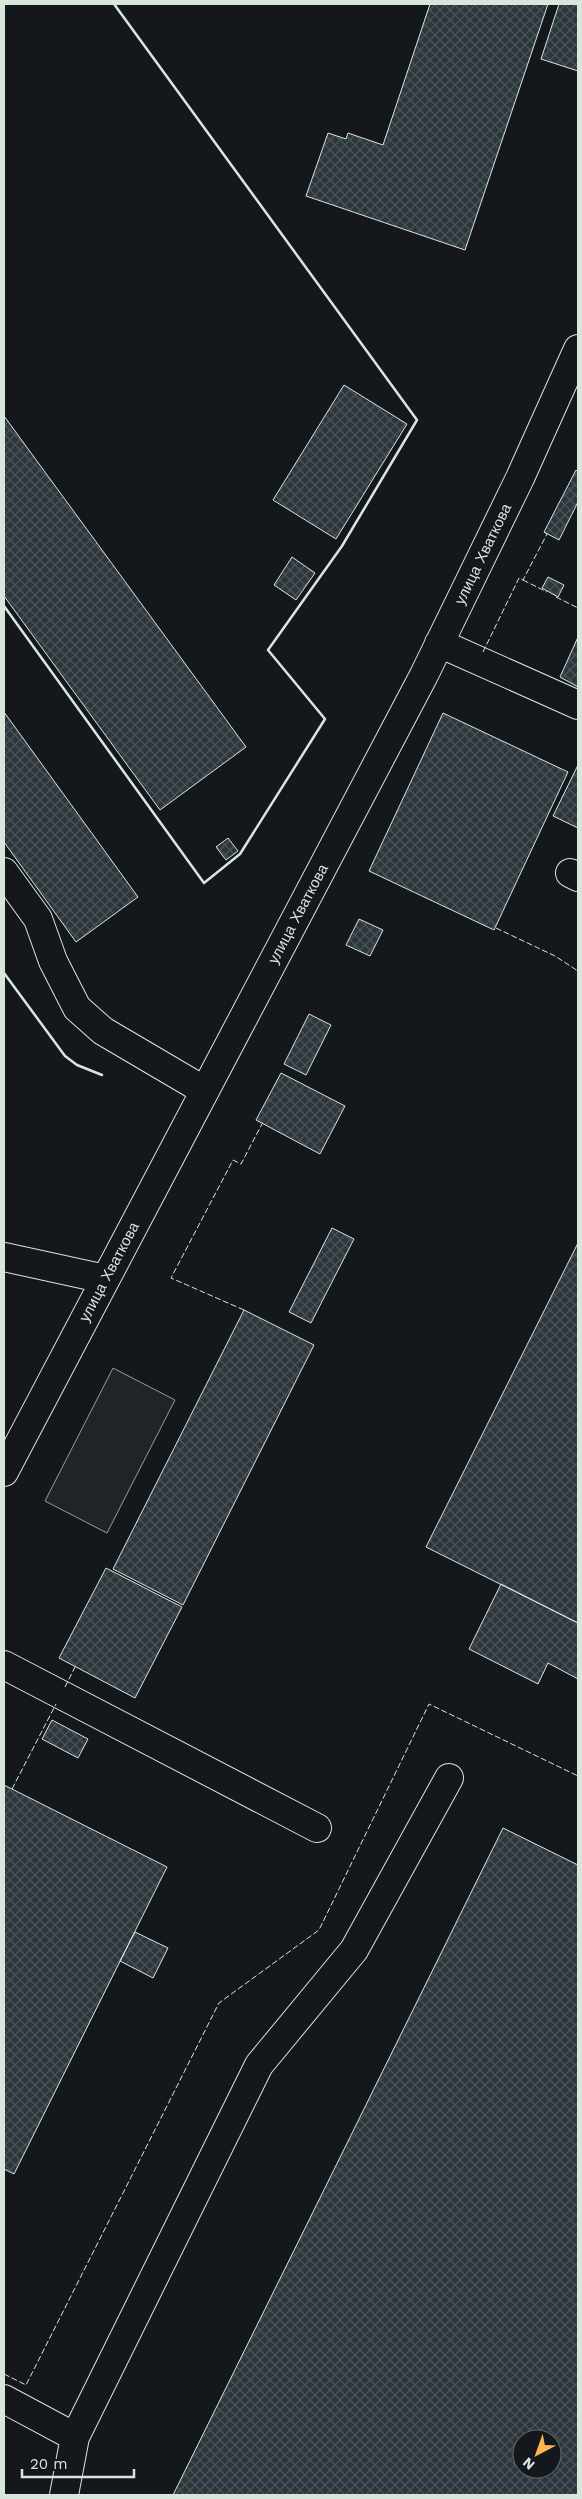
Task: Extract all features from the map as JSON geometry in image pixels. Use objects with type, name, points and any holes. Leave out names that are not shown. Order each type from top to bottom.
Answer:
[{"type":"street","name":"улица Хваткова","points":[[4,1472],[440,643],[520,478],[578,349]]},
{"type":"street","points":[[440,643],[578,705]]},
{"type":"street","points":[[4,872],[38,920],[53,961],[78,1008],[104,1031],[204,1090]]},
{"type":"street","points":[[4,1257],[105,1279]]},
{"type":"street","points":[[4,1665],[316,1828]]},
{"type":"street","points":[[64,2495],[75,2437],[259,2065],[354,1950],[449,1778]]},
{"type":"street","points":[[4,2399],[75,2437]]},
{"type":"shaded area","points":[[113,1368],[175,1400],[107,1533],[45,1501]]},
{"type":"building","points":[[430,4],[548,4],[465,250],[306,196],[328,133],[346,139],[348,133],[383,145]]},
{"type":"building","points":[[559,4],[578,4],[578,71],[541,59]]},
{"type":"building","points":[[344,385],[407,424],[336,539],[273,500]]},
{"type":"building","points":[[4,416],[246,747],[160,810],[4,596]]},
{"type":"building","points":[[576,470],[578,472],[578,502],[559,540],[544,532]]},
{"type":"building","points":[[292,557],[315,573],[296,600],[274,585]]},
{"type":"building","points":[[548,577],[564,585],[558,597],[542,588]]},
{"type":"building","points":[[578,637],[578,687],[560,677]]},
{"type":"building","points":[[4,712],[138,897],[76,942],[4,842]]},
{"type":"building","points":[[443,713],[568,772],[494,930],[369,871]]},
{"type":"building","points":[[578,765],[578,828],[553,816]]},
{"type":"building","points":[[228,838],[238,851],[226,860],[216,847]]},
{"type":"building","points":[[359,919],[383,930],[370,956],[346,945]]},
{"type":"building","points":[[309,1014],[331,1025],[306,1075],[284,1064]]},
{"type":"building","points":[[281,1073],[345,1106],[320,1154],[256,1120]]},
{"type":"building","points":[[332,1228],[354,1239],[311,1323],[289,1312]]},
{"type":"building","points":[[578,1243],[578,1623],[426,1547]]},
{"type":"building","points":[[244,1310],[314,1345],[183,1605],[113,1569]]},
{"type":"building","points":[[106,1568],[182,1607],[135,1698],[59,1658]]},
{"type":"building","points":[[501,1584],[578,1623],[578,1679],[548,1663],[538,1684],[469,1649]]},
{"type":"building","points":[[52,1720],[88,1739],[78,1758],[42,1739]]},
{"type":"building","points":[[4,1785],[167,1867],[14,2174],[4,2169]]},
{"type":"building","points":[[503,1828],[578,1865],[578,2495],[173,2495]]},
{"type":"building","points":[[135,1932],[168,1948],[153,1978],[120,1961]]},
{"type":"fence","points":[[483,652],[519,578],[523,580],[547,534],[544,532]]},
{"type":"fence","points":[[523,580],[547,592]]},
{"type":"fence","points":[[556,597],[578,608]]},
{"type":"fence","points":[[496,928],[555,956],[578,971]]},
{"type":"fence","points":[[244,1310],[171,1278],[233,1160],[241,1164],[262,1124]]},
{"type":"fence","points":[[65,1687],[75,1667]]},
{"type":"fence","points":[[12,1789],[56,1704]]},
{"type":"fence","points":[[4,2374],[26,2385],[219,2003],[319,1930],[429,1704],[578,1776]]},
{"type":"wall","points":[[4,606],[204,883],[240,854],[325,719],[268,650],[342,546],[417,420],[114,4]]},
{"type":"wall","points":[[4,973],[65,1056],[77,1065],[102,1075]]}]
